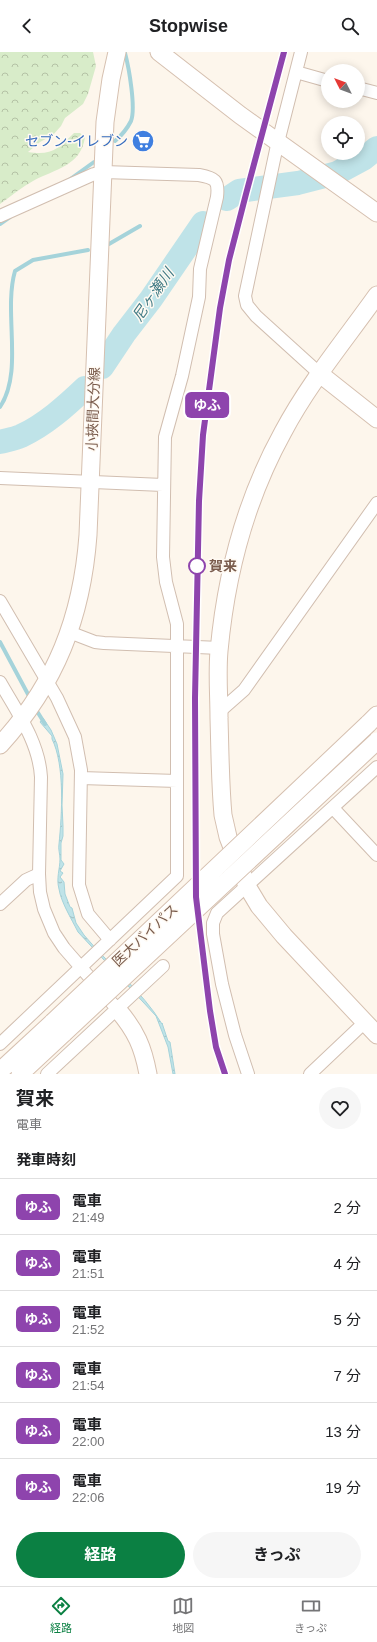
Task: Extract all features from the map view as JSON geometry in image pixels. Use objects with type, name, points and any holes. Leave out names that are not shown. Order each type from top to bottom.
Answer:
[{"type":"main road","name":"小挾間大分線","points":[[0,745],[29,710],[47,681],[69,632],[84,574],[88,535],[103,172],[108,98],[117,52]]},
{"type":"main road","points":[[159,52],[229,107],[377,213]]},
{"type":"main road","points":[[377,295],[306,394],[282,433],[254,494],[239,540],[233,566],[220,648],[219,712],[223,815],[228,837],[247,886],[268,918],[377,1035]]},
{"type":"main road","points":[[320,374],[377,418]]},
{"type":"main road","name":"医大バイパス","points":[[20,1074],[59,1028],[373,720]]},
{"type":"main road","name":"医大バイパス","points":[[0,1071],[59,1028],[377,742]]},
{"type":"main road","points":[[118,1010],[131,1026],[140,1041],[148,1074]]},
{"type":"street","points":[[301,52],[278,142],[246,290],[245,301],[256,316],[320,374]]},
{"type":"street","points":[[296,72],[321,78]]},
{"type":"street","points":[[365,90],[377,93]]},
{"type":"street","points":[[0,216],[87,177],[103,172],[199,175],[213,179],[218,185],[217,197],[200,269],[199,297],[182,376],[166,428],[162,534],[166,582],[176,616],[177,876],[0,1044]]},
{"type":"street","points":[[0,478],[163,485]]},
{"type":"street","points":[[219,712],[244,690],[377,503]]},
{"type":"street","points":[[0,601],[47,681],[67,718],[75,737],[79,753],[81,778],[79,885],[88,914],[110,940]]},
{"type":"street","points":[[69,632],[95,642],[104,643],[220,648]]},
{"type":"street","points":[[0,682],[29,710],[34,744],[41,768],[39,874],[40,892],[47,917],[59,940],[81,968],[118,1010]]},
{"type":"street","points":[[248,1074],[229,1014],[222,984],[213,934],[213,923],[217,913],[377,767]]},
{"type":"street","points":[[81,778],[177,781]]},
{"type":"street","points":[[333,808],[377,856]]},
{"type":"street","points":[[0,904],[26,880],[39,874]]},
{"type":"street","points":[[47,1074],[118,1010],[163,966]]},
{"type":"street","points":[[310,1074],[365,1022]]},
{"type":"green space","points":[[0,52],[93,52],[96,66],[88,94],[83,104],[65,118],[61,126],[53,135],[40,142],[28,152],[43,153],[54,150],[74,133],[80,133],[85,137],[83,147],[73,161],[29,183],[0,204]]},
{"type":"water","points":[[43,718],[51,730],[57,744],[63,774],[63,836],[61,843],[61,860],[64,864],[60,871],[63,873],[60,877],[64,882],[65,894],[70,907],[72,908],[76,923],[84,935],[145,1000],[162,1023],[168,1041],[170,1042],[175,1074],[173,1074],[168,1047],[156,1016],[78,932],[62,899],[58,881],[62,804],[61,776],[52,736],[40,722]]},
{"type":"waterway","points":[[115,141],[128,127],[131,121],[133,107],[125,53]]},
{"type":"waterway","name":"尼ヶ瀬川","points":[[227,199],[239,191],[298,183],[337,173],[363,159],[377,148]]},
{"type":"waterway","points":[[69,180],[94,162]]},
{"type":"waterway","points":[[0,224],[10,217]]},
{"type":"waterway","name":"尼ヶ瀬川","points":[[102,367],[203,223]]},
{"type":"waterway","points":[[109,244],[140,226]]},
{"type":"waterway","points":[[0,407],[7,393],[11,376],[11,305],[15,271],[33,260],[88,250]]},
{"type":"waterway","name":"尼ヶ瀬川","points":[[0,442],[13,439],[30,432],[47,421],[85,388]]},
{"type":"waterway","points":[[0,642],[30,698]]},
{"type":"waterway","points":[[35,708],[45,724]]},
{"type":"railway","points":[[225,1074],[216,1047],[210,1011],[196,897],[195,698],[199,501],[203,435],[220,308],[229,260],[284,52]]},
{"type":"train","name":"ゆふ","points":[[225,1074],[216,1047],[210,1011],[196,897],[195,698],[199,501],[203,435],[210,375],[229,260],[284,52]]},
{"type":"place","name":"セブン-イレブン","points":[[143,141]]},
{"type":"place","name":"賀来","points":[[197,566]]}]
